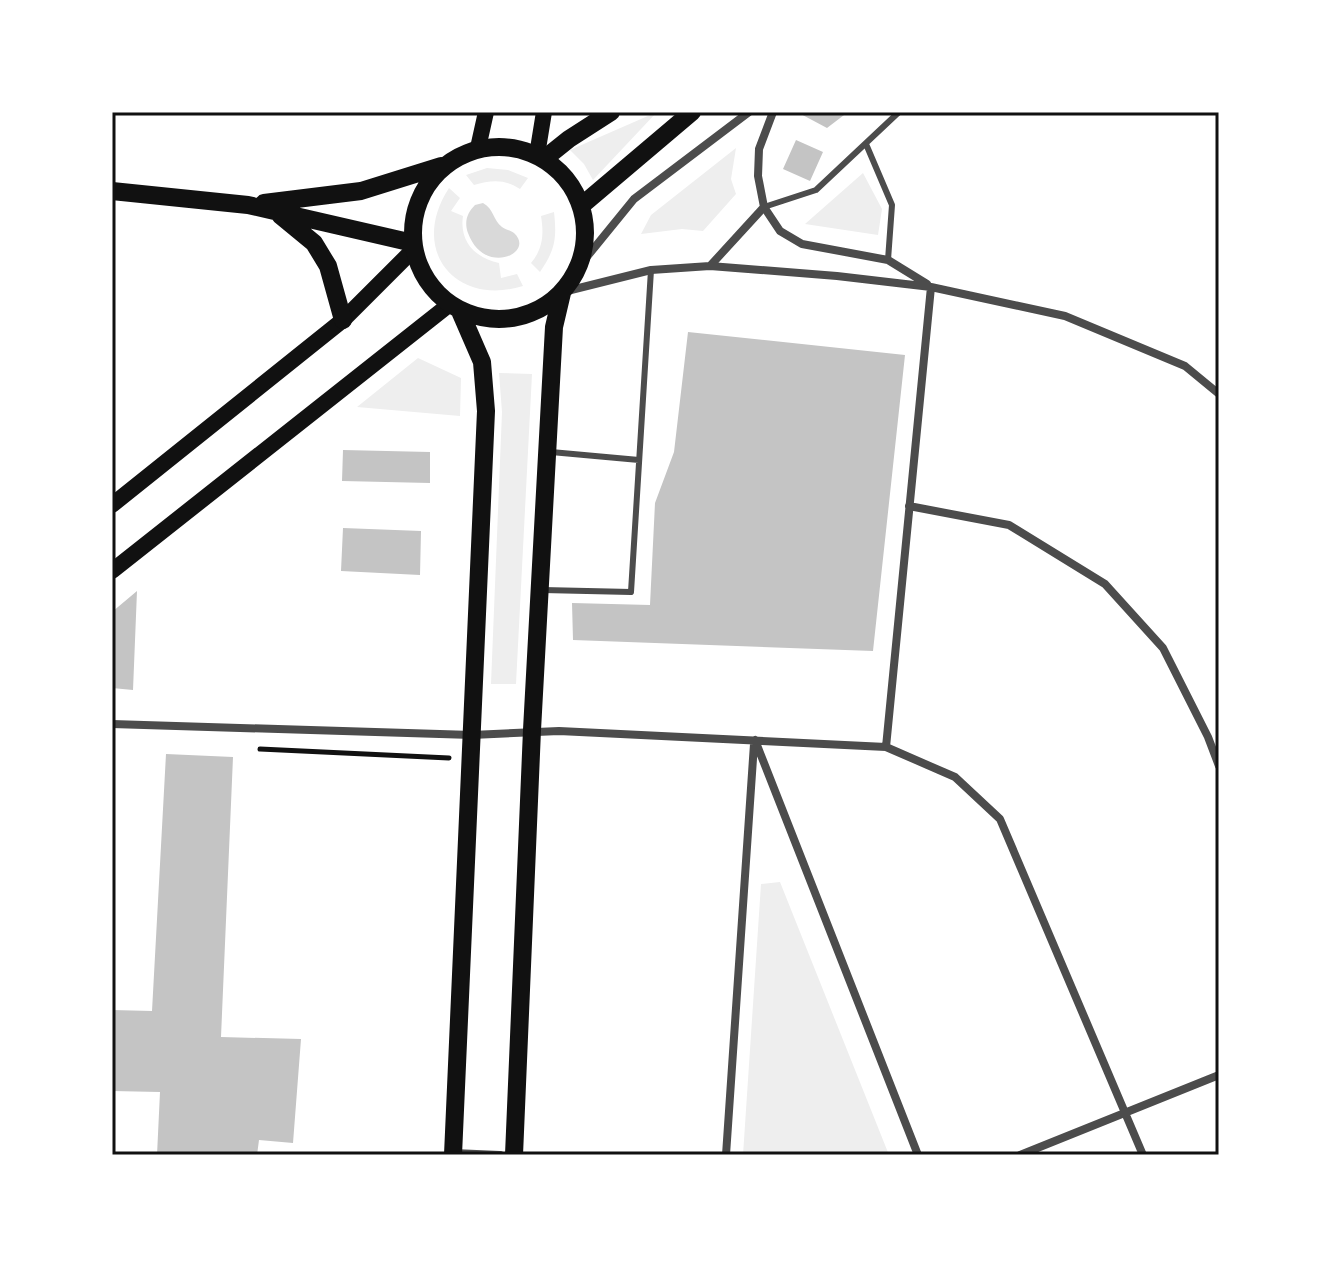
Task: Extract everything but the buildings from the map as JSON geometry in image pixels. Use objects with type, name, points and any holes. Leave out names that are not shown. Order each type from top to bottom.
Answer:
[{"type":"main road","points":[[478,148],[486,112]]},
{"type":"main road","points":[[541,157],[544,112]]},
{"type":"main road","points":[[541,157],[611,112]]},
{"type":"main road","points":[[581,206],[691,113]]},
{"type":"main road","points":[[248,205],[361,191],[444,165],[478,148],[498,146],[518,148],[541,157],[565,177],[581,206],[585,227],[584,249],[577,269],[562,293],[554,327],[532,730],[514,1155]]},
{"type":"main road","points":[[444,165],[422,193],[412,226],[413,246],[421,271],[434,289],[455,307],[478,317],[498,320],[538,310],[562,293]]},
{"type":"main road","points":[[112,191],[248,205],[413,246]]},
{"type":"main road","points":[[274,211],[314,243],[328,266],[343,320]]},
{"type":"main road","points":[[112,505],[343,320],[413,246]]},
{"type":"main road","points":[[112,571],[455,307]]},
{"type":"main road","points":[[453,1154],[486,411],[482,362],[455,307]]},
{"type":"street","points":[[577,269],[634,199],[749,112]]},
{"type":"street","points":[[773,112],[759,149],[758,176],[764,207],[780,231],[802,244],[888,260],[931,287]]},
{"type":"street","points":[[710,266],[764,207]]},
{"type":"street","points":[[562,293],[651,270],[710,266],[931,287],[1065,316],[1185,366],[1219,394]]},
{"type":"street","points":[[886,747],[931,287]]},
{"type":"street","points":[[909,506],[1009,525],[1105,584],[1163,648],[1208,737],[1219,766]]},
{"type":"street","points":[[112,724],[472,735],[532,730],[886,747],[955,777],[1000,819],[1143,1155]]},
{"type":"street","points":[[726,1155],[755,740]]},
{"type":"street","points":[[755,740],[918,1155]]},
{"type":"street","points":[[1020,1155],[1219,1075]]},
{"type":"street","points":[[453,1154],[500,1155]]},
{"type":"lane","points":[[764,207],[816,190],[899,112]]},
{"type":"lane","points":[[866,144],[892,205],[888,260]]},
{"type":"lane","points":[[539,590],[631,592],[651,270]]},
{"type":"lane","points":[[547,452],[639,460]]},
{"type":"path","points":[[254,749],[470,759]]},
{"type":"shaded area","points":[[657,112],[593,180],[584,164],[570,150]]},
{"type":"shaded area","points":[[736,148],[731,179],[736,194],[703,231],[682,229],[641,234],[651,215]]},
{"type":"shaded area","points":[[487,168],[508,170],[528,178],[520,189],[498,181],[474,185],[466,175]]},
{"type":"shaded area","points":[[863,173],[882,209],[878,235],[805,224]]},
{"type":"shaded area","points":[[449,188],[460,198],[451,211],[463,216],[464,234],[471,247],[483,257],[499,263],[501,278],[517,274],[523,286],[498,290],[477,288],[459,280],[445,268],[437,251],[434,232],[438,211]]},
{"type":"shaded area","points":[[483,203],[499,224],[514,233],[519,241],[518,248],[505,257],[495,258],[485,254],[475,246],[468,233],[468,214],[475,205]]},
{"type":"shaded area","points":[[554,212],[554,244],[540,272],[531,263],[542,241],[541,216]]},
{"type":"shaded area","points":[[418,358],[461,378],[460,416],[357,407]]},
{"type":"shaded area","points":[[499,373],[532,374],[516,684],[491,684],[502,412]]},
{"type":"shaded area","points":[[780,882],[889,1155],[743,1155],[761,884]]}]
